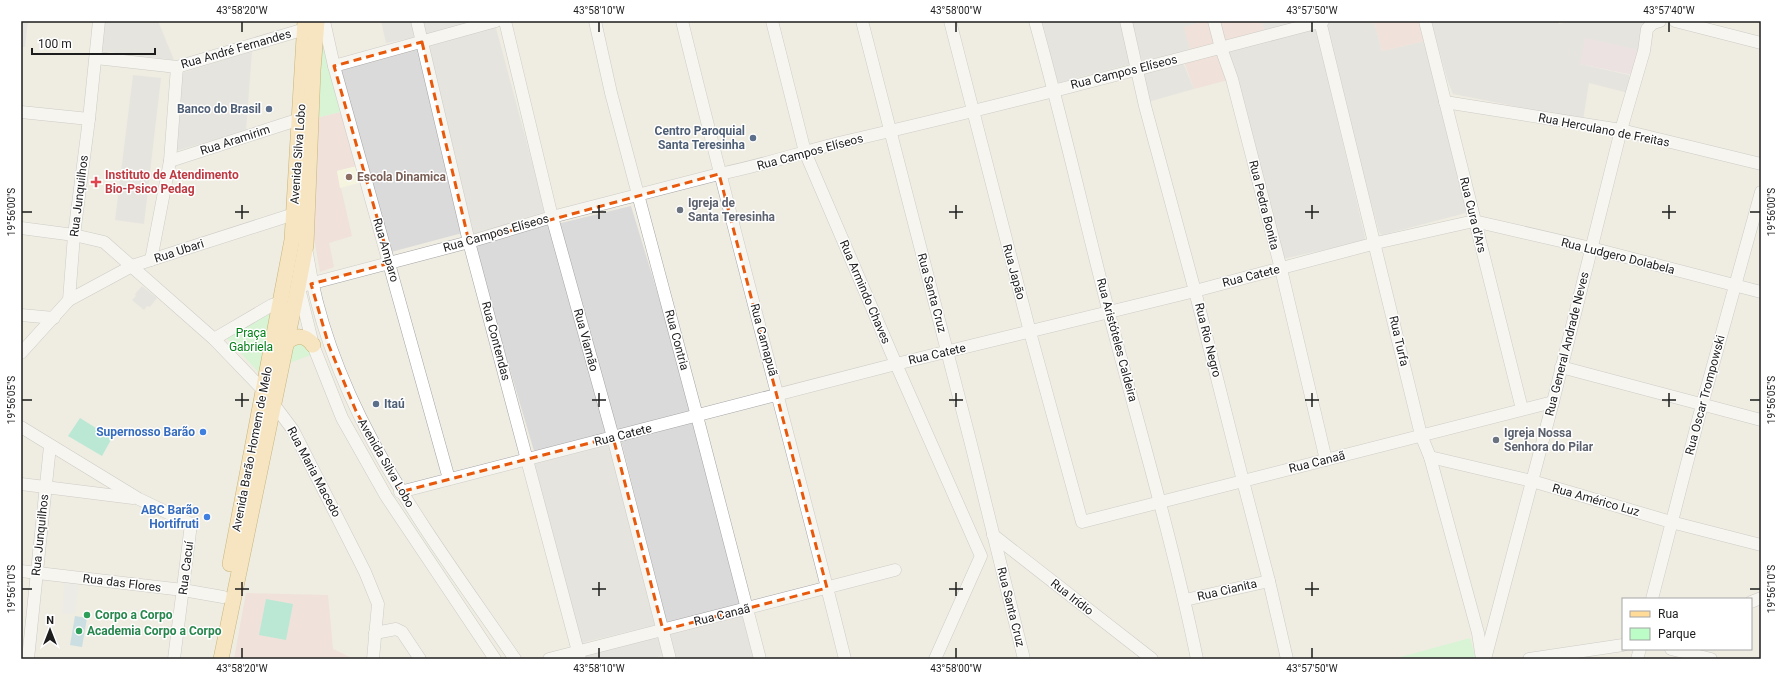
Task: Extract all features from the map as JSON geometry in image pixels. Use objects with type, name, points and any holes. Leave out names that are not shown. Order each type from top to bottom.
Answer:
[{"type":"main road","name":"Avenida Silva Lobo","points":[[305,285],[294,214],[300,119],[313,25]]},
{"type":"main road","name":"Avenida Silva Lobo","points":[[299,242],[312,86],[313,25]]},
{"type":"main road","name":"Avenida Barão Homem de Melo","points":[[211,659],[280,302],[299,242]]},
{"type":"main road","name":"Avenida Barão Homem de Melo","points":[[221,659],[290,324],[305,285]]},
{"type":"main road","points":[[280,302],[287,314],[290,324]]},
{"type":"main road","points":[[286,343],[295,337],[300,336],[309,340],[313,345]]},
{"type":"street","name":"Rua Junquilhos","points":[[69,300],[74,235],[89,120],[99,21]]},
{"type":"street","name":"Rua Contendas","points":[[417,21],[469,242],[528,459],[579,656]]},
{"type":"street","points":[[334,66],[496,21]]},
{"type":"street","name":"Rua Viamão","points":[[505,21],[552,217],[613,437],[670,659]]},
{"type":"street","name":"Rua Contria","points":[[594,21],[611,93],[760,659]]},
{"type":"street","name":"Rua Camapuã","points":[[682,21],[719,174],[778,394],[845,659]]},
{"type":"street","name":"Rua Armindo Chaves","points":[[772,21],[805,152],[896,364],[981,556],[935,659]]},
{"type":"street","name":"Rua Santa Cruz","points":[[862,21],[1024,659]]},
{"type":"street","name":"Rua Japão","points":[[950,21],[972,112],[1082,522]]},
{"type":"street","name":"Rua Aristóteles Caldeira","points":[[1036,21],[1109,312],[1185,600],[1197,659]]},
{"type":"street","name":"Rua Rio Negro","points":[[1126,21],[1145,106],[1196,291],[1269,581],[1287,659]]},
{"type":"street","name":"Rua Pedra Bonita","points":[[1214,21],[1220,48],[1232,79],[1281,269],[1326,460]]},
{"type":"street","name":"Rua Campos Elíseos","points":[[305,285],[469,242],[552,217],[805,152],[972,112],[1137,70],[1321,21]]},
{"type":"street","name":"Rua Turfa","points":[[1321,21],[1422,435],[1430,457],[1484,659]]},
{"type":"street","name":"Rua Cura d'Ars","points":[[1425,21],[1522,409]]},
{"type":"street","name":"Rua General Andrade Neves","points":[[1484,659],[1553,402],[1621,130],[1644,51],[1647,29],[1660,21]]},
{"type":"street","points":[[1675,21],[1761,43]]},
{"type":"street","name":"Rua André Fernandes","points":[[96,58],[177,67],[313,25]]},
{"type":"street","name":"Rua Amparo","points":[[313,25],[334,66],[449,479]]},
{"type":"street","points":[[151,260],[170,161],[177,67]]},
{"type":"street","name":"Rua Herculano de Freitas","points":[[1446,102],[1621,130],[1761,164]]},
{"type":"street","points":[[21,112],[89,120]]},
{"type":"street","name":"Rua Aramirim","points":[[170,161],[300,119]]},
{"type":"street","name":"Rua Oscar Trompowski","points":[[1652,598],[1734,285],[1761,192]]},
{"type":"street","name":"Rua Ubari","points":[[69,300],[132,266],[294,214]]},
{"type":"street","name":"Rua Catete","points":[[400,492],[896,364],[1196,291],[1376,244],[1474,221]]},
{"type":"street","name":"Rua Ludgero Dolabela","points":[[1474,221],[1591,248],[1761,292]]},
{"type":"street","name":"Rua Maria Macedo","points":[[21,228],[74,235],[104,242],[214,339],[263,390],[293,430],[365,572],[378,604],[373,659]]},
{"type":"street","name":"Avenida Silva Lobo","points":[[305,285],[313,345],[342,418],[386,496],[495,659]]},
{"type":"street","name":"Avenida Silva Lobo","points":[[305,285],[353,404],[400,492],[515,659]]},
{"type":"street","points":[[21,353],[69,300]]},
{"type":"street","points":[[214,339],[272,305],[280,302]]},
{"type":"street","points":[[21,315],[54,318]]},
{"type":"street","points":[[1562,367],[1761,420]]},
{"type":"street","name":"Rua Canaã","points":[[1082,522],[1553,402]]},
{"type":"street","points":[[21,427],[139,499]]},
{"type":"street","name":"Rua Junquilhos","points":[[28,659],[50,446]]},
{"type":"street","name":"Rua Américo Luz","points":[[1430,457],[1532,481],[1671,522],[1761,545]]},
{"type":"street","points":[[21,484],[139,499]]},
{"type":"street","name":"Rua Cacuí","points":[[139,499],[191,524],[174,659]]},
{"type":"street","name":"Rua Irídio","points":[[993,535],[1137,654],[1152,659]]},
{"type":"street","name":"Rua Canaã","points":[[549,659],[579,656],[662,630],[895,570]]},
{"type":"street","name":"Rua das Flores","points":[[21,571],[183,590],[223,597]]},
{"type":"street","name":"Rua Cianita","points":[[1185,600],[1269,581]]},
{"type":"street","points":[[375,633],[396,629],[402,632],[420,659]]},
{"type":"street","points":[[1529,659],[1622,645]]},
{"type":"street","points":[[1675,650],[1710,659]]},
{"type":"highlighted area","points":[[422,42],[469,242],[719,174],[827,588],[663,630],[613,437],[400,492],[356,411],[329,346],[311,284],[390,263],[334,66]]},
{"type":"shaded area","points":[[21,21],[28,21],[25,47],[21,47]]},
{"type":"shaded area","points":[[104,21],[158,21],[174,60],[100,51]]},
{"type":"shaded area","points":[[381,21],[412,21],[417,37],[386,43]]},
{"type":"shaded area","points":[[420,21],[483,21],[424,37]]},
{"type":"shaded area","points":[[1042,21],[1121,21],[1131,64],[1058,83]]},
{"type":"shaded area","points":[[1132,21],[1206,21],[1185,27],[1190,51],[1142,62]]},
{"type":"shaded area","points":[[1209,21],[1216,44],[1190,50],[1184,27]]},
{"type":"shaded area","points":[[1217,21],[1261,21],[1265,33],[1222,41]]},
{"type":"shaded area","points":[[1261,21],[1314,21],[1265,33]]},
{"type":"shaded area","points":[[1374,21],[1382,51],[1425,41],[1467,209],[1466,213],[1382,235],[1379,232],[1322,22]]},
{"type":"shaded area","points":[[1374,21],[1420,21],[1425,41],[1382,51]]},
{"type":"shaded area","points":[[1431,21],[1558,21],[1559,24],[1572,21],[1651,21],[1645,52],[1580,64],[1629,75],[1632,94],[1589,83],[1583,120],[1453,94],[1448,82]]},
{"type":"shaded area","points":[[495,24],[547,218],[473,238],[425,43]]},
{"type":"shaded area","points":[[1315,24],[1365,237],[1364,241],[1283,259],[1224,48]]},
{"type":"shaded area","points":[[1585,38],[1644,51],[1638,76],[1580,64]]},
{"type":"shaded area","points":[[420,49],[466,232],[391,252],[340,71]]},
{"type":"shaded area","points":[[252,51],[246,131],[176,151],[182,73]]},
{"type":"shaded area","points":[[1219,52],[1228,80],[1194,89],[1183,59]]},
{"type":"shaded area","points":[[1182,60],[1194,89],[1148,102],[1141,69]]},
{"type":"shaded area","points":[[133,75],[161,78],[144,224],[115,220]]},
{"type":"shaded area","points":[[344,111],[357,166],[337,171],[352,236],[329,243],[334,267],[320,272],[314,238],[316,118]]},
{"type":"shaded area","name":"Escola Dinamica","points":[[357,166],[362,182],[340,188],[337,171]]},
{"type":"shaded area","points":[[631,206],[694,413],[614,434],[557,224]]},
{"type":"shaded area","points":[[548,223],[608,434],[534,451],[473,244]]},
{"type":"shaded area","points":[[142,286],[157,298],[150,307],[147,306],[144,310],[132,300]]},
{"type":"shaded area","points":[[696,421],[745,605],[667,624],[621,440]]},
{"type":"shaded area","points":[[610,442],[659,624],[582,643],[530,459]]},
{"type":"shaded area","points":[[65,580],[79,582],[75,614],[62,613]]},
{"type":"shaded area","points":[[246,593],[328,595],[333,649],[354,659],[234,659]]},
{"type":"shaded area","points":[[742,614],[753,659],[672,659],[666,633]]},
{"type":"shaded area","points":[[662,634],[665,655],[651,659],[584,659],[583,653]]},
{"type":"green space","points":[[321,29],[344,111],[316,118]]},
{"type":"green space","name":"Praça Gabriela","points":[[266,312],[272,316],[261,375],[225,336]]},
{"type":"green space","points":[[306,343],[311,355],[289,363],[293,344]]},
{"type":"green space","points":[[80,418],[112,438],[102,456],[68,436]]},
{"type":"green space","points":[[266,599],[293,604],[286,640],[259,635]]},
{"type":"green space","points":[[1470,638],[1476,659],[1393,659]]},
{"type":"water","name":"Academia Corpo a Corpo","points":[[75,616],[87,618],[82,647],[70,645]]},
{"type":"place","name":"Banco do Brasil","points":[[269,109]]},
{"type":"place","name":"Centro Paroquial Santa Teresinha","points":[[753,138]]},
{"type":"place","name":"Escola Dinamica","points":[[349,177]]},
{"type":"place","name":"Instituto de Atendimento Bio-Psico Pedag","points":[[96,182]]},
{"type":"place","name":"Igreja de Santa Teresinha","points":[[680,210]]},
{"type":"place","name":"Itaú","points":[[376,404]]},
{"type":"place","name":"Supernosso Barão","points":[[203,432]]},
{"type":"place","name":"Igreja Nossa Senhora do Pilar","points":[[1496,440]]},
{"type":"place","name":"ABC Barão Hortifruti","points":[[207,517]]},
{"type":"place","name":"Corpo a Corpo","points":[[87,615]]},
{"type":"place","name":"Academia Corpo a Corpo","points":[[79,631]]}]
